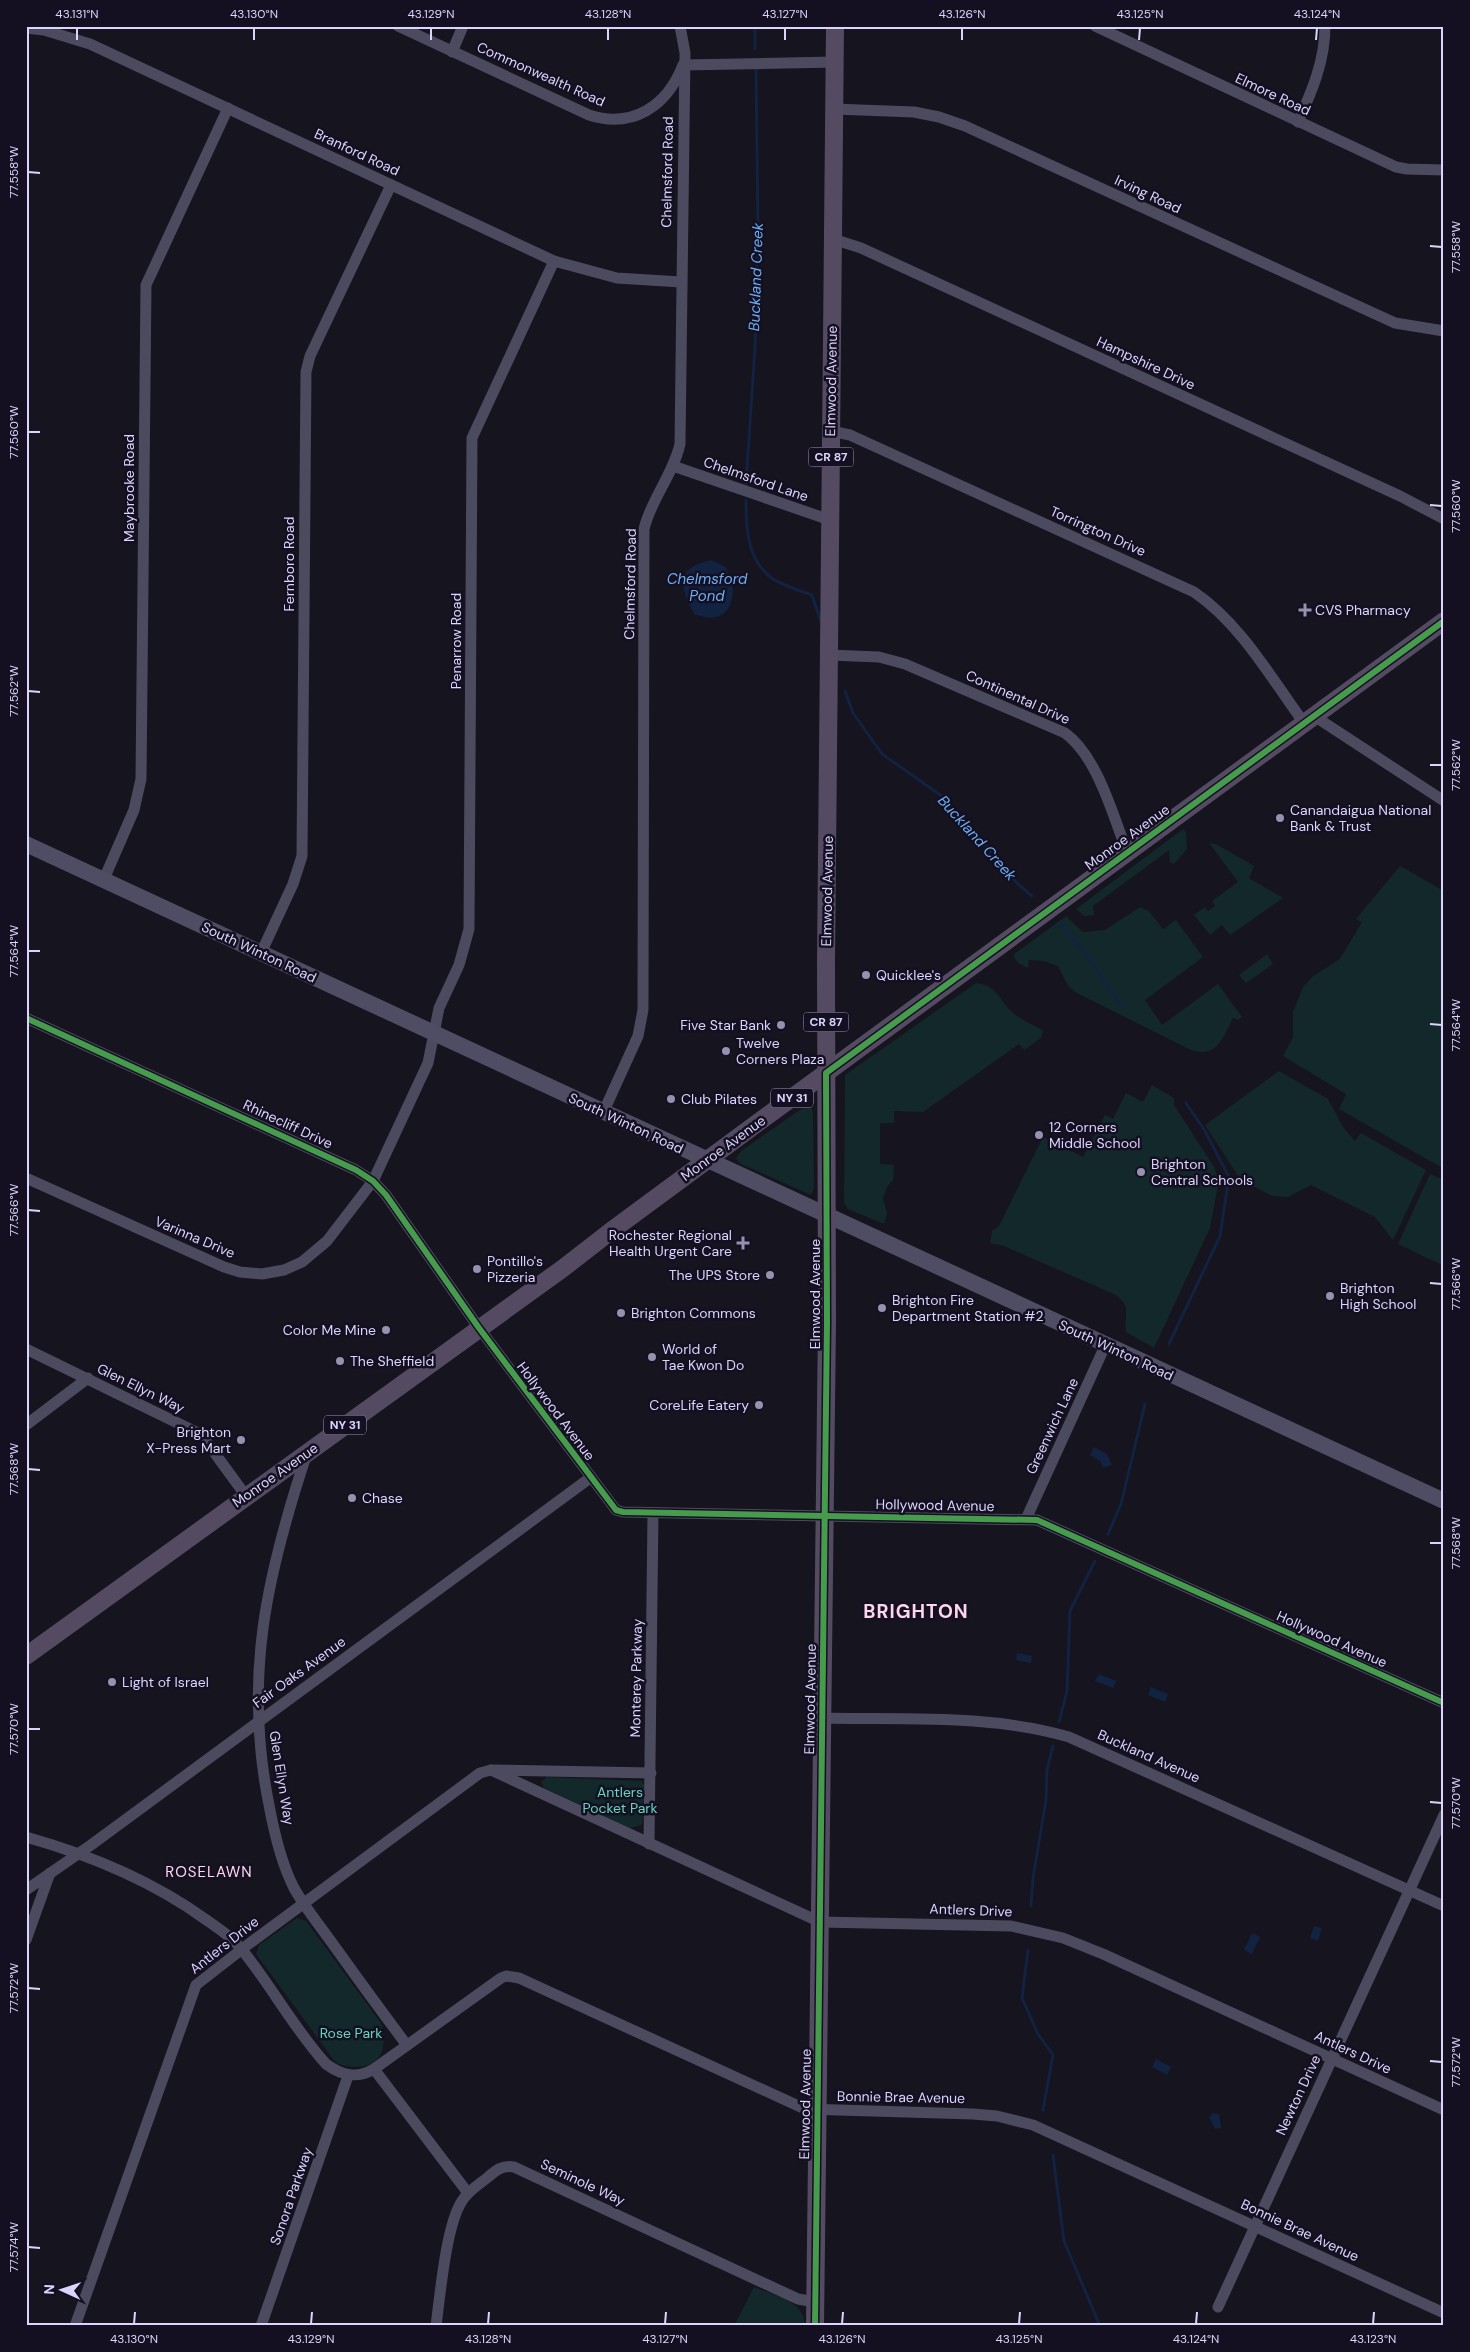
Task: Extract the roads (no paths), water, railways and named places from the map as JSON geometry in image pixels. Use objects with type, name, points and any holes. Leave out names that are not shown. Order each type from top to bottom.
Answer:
[{"type":"main road","name":"Elmwood Avenue","points":[[815,2326],[828,1216],[826,1073],[835,26]]},
{"type":"main road","name":"Monroe Avenue","points":[[26,1656],[562,1269],[707,1160],[1444,621]]},
{"type":"main road","name":"South Winton Road","points":[[26,844],[603,1113],[1444,1501]]},
{"type":"street","name":"Commonwealth Road","points":[[398,26],[589,115],[609,119],[638,115],[659,103],[673,88],[683,65]]},
{"type":"street","points":[[452,52],[463,26]]},
{"type":"street","name":"Chelmsford Road","points":[[603,1113],[638,1036],[644,1010],[644,529],[647,516],[678,454],[680,434],[684,42],[680,26]]},
{"type":"street","name":"Elmore Road","points":[[1095,26],[1401,169],[1444,170]]},
{"type":"street","points":[[1298,122],[1318,74],[1323,52],[1325,26]]},
{"type":"street","name":"Branford Road","points":[[26,28],[44,30],[90,44],[554,260],[575,268],[617,278],[681,282]]},
{"type":"street","points":[[683,65],[834,62]]},
{"type":"street","name":"Maybrooke Road","points":[[104,880],[134,810],[141,779],[146,285],[228,108]]},
{"type":"street","name":"Irving Road","points":[[834,109],[914,112],[939,117],[965,126],[1395,323],[1444,332]]},
{"type":"street","name":"Fernboro Road","points":[[261,953],[295,879],[302,856],[306,372],[310,356],[391,184]]},
{"type":"street","name":"Hampshire Drive","points":[[833,239],[861,248],[1407,499],[1444,519]]},
{"type":"street","name":"Penarrow Road","points":[[434,1034],[439,1008],[465,947],[469,919],[472,438],[554,260]]},
{"type":"street","name":"Torrington Drive","points":[[831,431],[850,435],[1194,592],[1211,603],[1232,624],[1309,719]]},
{"type":"street","name":"Chelmsford Lane","points":[[673,466],[830,520]]},
{"type":"street","name":"Continental Drive","points":[[829,655],[872,657],[905,664],[1065,733],[1074,740],[1089,760],[1127,852]]},
{"type":"street","points":[[1309,719],[1444,801]]},
{"type":"street","name":"Rhinecliff Drive","points":[[26,1018],[356,1170],[373,1181],[386,1195],[479,1328]]},
{"type":"street","name":"Varinna Drive","points":[[26,1178],[224,1268],[252,1274],[284,1270],[314,1254],[327,1241],[373,1181],[428,1063],[434,1034]]},
{"type":"street","name":"Hollywood Avenue","points":[[479,1328],[590,1478],[616,1510],[653,1513],[1037,1520],[1444,1703]]},
{"type":"street","name":"Greenwich Lane","points":[[1026,1519],[1106,1346]]},
{"type":"street","name":"Glen Ellyn Way","points":[[26,1349],[196,1432],[203,1437],[246,1496]]},
{"type":"street","points":[[26,1425],[88,1378]]},
{"type":"street","name":"Glen Ellyn Way","points":[[307,1453],[279,1543],[268,1593],[260,1650],[258,1721],[260,1754],[271,1816],[285,1866],[293,1886],[304,1904],[406,2044]]},
{"type":"street","name":"Fair Oaks Avenue","points":[[26,1890],[590,1478]]},
{"type":"street","name":"Monterey Parkway","points":[[649,1844],[653,1513]]},
{"type":"street","name":"Buckland Avenue","points":[[822,1718],[986,1722],[1029,1726],[1069,1737],[1444,1906]]},
{"type":"street","name":"Antlers Drive","points":[[491,1770],[820,1922],[994,1925],[1037,1931],[1063,1938],[1104,1954],[1444,2110]]},
{"type":"street","name":"Antlers Drive","points":[[75,2326],[193,1990],[242,1949],[480,1773],[491,1770],[651,1773]]},
{"type":"street","name":"Newton Drive","points":[[1218,2307],[1444,1815]]},
{"type":"street","points":[[26,1837],[79,1853],[140,1879],[190,1907],[222,1931],[242,1949],[318,2056],[335,2071],[348,2076],[366,2073],[374,2069],[468,2193]]},
{"type":"street","points":[[26,1940],[50,1873]]},
{"type":"street","name":"Bonnie Brae Avenue","points":[[374,2069],[406,2044],[501,1978],[512,1976],[805,2109],[973,2114],[1016,2120],[1051,2131],[1444,2313]]},
{"type":"street","name":"Sonora Parkway","points":[[261,2326],[348,2076]]},
{"type":"street","name":"Seminole Way","points":[[436,2326],[453,2223],[460,2203],[468,2193],[498,2169],[507,2166],[514,2166],[798,2298],[816,2302]]},
{"type":"water","name":"Chelmsford Pond","points":[[711,560],[726,567],[733,591],[732,600],[726,612],[715,617],[694,614],[683,587],[685,573],[690,568]]},
{"type":"water","points":[[1094,1447],[1107,1454],[1112,1465],[1103,1468],[1100,1461],[1090,1455]]},
{"type":"water","points":[[1017,1653],[1032,1656],[1031,1663],[1016,1660]]},
{"type":"water","points":[[1099,1674],[1116,1681],[1113,1688],[1095,1681]]},
{"type":"water","points":[[1151,1687],[1168,1694],[1165,1702],[1148,1695]]},
{"type":"water","points":[[1314,1926],[1322,1928],[1318,1941],[1310,1938]]},
{"type":"water","points":[[1252,1933],[1260,1937],[1252,1954],[1244,1950]]},
{"type":"water","points":[[1156,2059],[1171,2067],[1167,2075],[1152,2067]]},
{"type":"water","points":[[1213,2113],[1219,2114],[1221,2128],[1215,2129],[1209,2117]]},
{"type":"waterway","name":"Buckland Creek","points":[[755,26],[755,49]]},
{"type":"waterway","name":"Buckland Creek","points":[[746,484],[755,347],[758,233],[756,70]]},
{"type":"waterway","name":"Buckland Creek","points":[[746,500],[747,531],[756,560],[773,579],[812,595],[821,622]]},
{"type":"waterway","name":"Buckland Creek","points":[[845,691],[853,713],[882,754],[946,799],[1018,884],[1032,896]]},
{"type":"waterway","name":"Buckland Creek","points":[[1061,925],[1087,956],[1122,1007]]},
{"type":"waterway","name":"Buckland Creek","points":[[1169,1344],[1220,1236],[1229,1177],[1205,1131],[1186,1103]]},
{"type":"waterway","points":[[1108,1534],[1121,1504],[1145,1404]]},
{"type":"waterway","points":[[1059,1722],[1067,1691],[1070,1611],[1095,1561]]},
{"type":"waterway","points":[[1031,1906],[1033,1878],[1046,1800],[1047,1770],[1053,1746]]},
{"type":"waterway","points":[[1028,1950],[1022,1998],[1038,2034],[1053,2055],[1043,2110]]},
{"type":"waterway","points":[[1053,2155],[1064,2241],[1100,2326]]},
{"type":"place","name":"CVS Pharmacy","points":[[1305,610]]},
{"type":"place","name":"Canandaigua National Bank & Trust","points":[[1280,818]]},
{"type":"place","name":"Quicklee's","points":[[866,975]]},
{"type":"place","name":"Five Star Bank","points":[[781,1025]]},
{"type":"place","name":"Twelve Corners Plaza","points":[[726,1051]]},
{"type":"place","name":"Club Pilates","points":[[671,1099]]},
{"type":"place","name":"12 Corners Middle School","points":[[1039,1135]]},
{"type":"place","name":"Brighton Central Schools","points":[[1141,1172]]},
{"type":"place","name":"Rochester Regional Health Urgent Care","points":[[743,1243]]},
{"type":"place","name":"Pontillo's Pizzeria","points":[[477,1269]]},
{"type":"place","name":"The UPS Store","points":[[770,1275]]},
{"type":"place","name":"Brighton High School","points":[[1330,1296]]},
{"type":"place","name":"Brighton Fire Department Station #2","points":[[882,1308]]},
{"type":"place","name":"Brighton Commons","points":[[621,1313]]},
{"type":"place","name":"Color Me Mine","points":[[386,1330]]},
{"type":"place","name":"World of Tae Kwon Do","points":[[652,1357]]},
{"type":"place","name":"The Sheffield","points":[[340,1361]]},
{"type":"place","name":"CoreLife Eatery","points":[[759,1405]]},
{"type":"place","name":"Brighton X-Press Mart","points":[[241,1440]]},
{"type":"place","name":"Chase","points":[[352,1498]]},
{"type":"place","name":"Light of Israel","points":[[112,1682]]},
{"type":"district","name":"BRIGHTON","points":[[916,1611]]},
{"type":"district","name":"ROSELAWN","points":[[209,1872]]},
{"type":"park label","name":"Antlers Pocket Park","points":[[620,1800]]},
{"type":"park label","name":"Rose Park","points":[[351,2033]]}]
